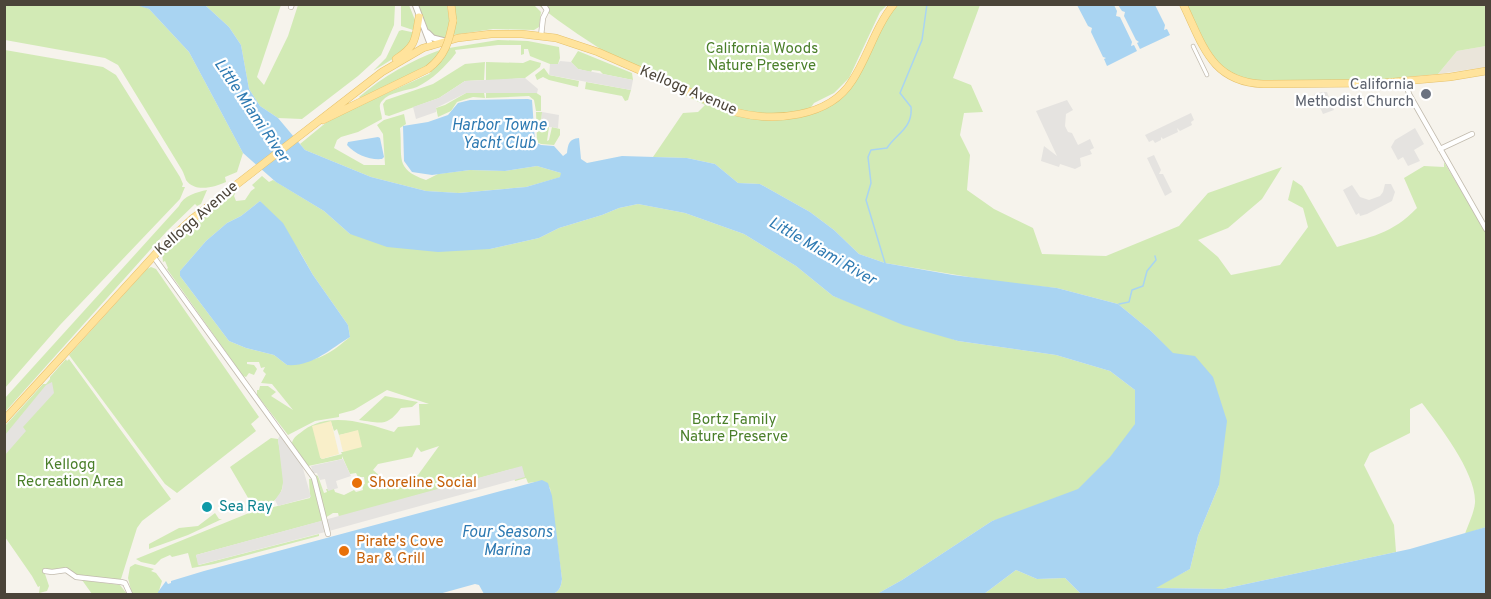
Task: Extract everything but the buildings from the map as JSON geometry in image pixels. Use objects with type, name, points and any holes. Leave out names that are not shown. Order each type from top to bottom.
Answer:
[{"type":"main road","points":[[313,124],[428,69],[444,52],[453,21],[451,4]]},
{"type":"main road","points":[[1183,4],[1210,59],[1225,74],[1244,82],[1263,84],[1406,82],[1486,71]]},
{"type":"main road","name":"Kellogg Avenue","points":[[4,420],[153,256],[192,219],[382,72],[423,48],[491,34],[541,36],[567,41],[598,52],[735,112],[780,118],[816,108],[836,99],[847,89],[892,5]]},
{"type":"main road","points":[[382,72],[412,46],[416,38],[419,17]]},
{"type":"street","points":[[415,4],[431,46]]},
{"type":"street","points":[[541,36],[543,18],[547,10],[543,4]]},
{"type":"street","points":[[423,27],[433,38],[446,42]]},
{"type":"street","points":[[1193,46],[1207,75]]},
{"type":"street","points":[[1406,82],[1409,94],[1486,229]]},
{"type":"street","points":[[1440,149],[1472,134]]},
{"type":"street","points":[[153,256],[314,478],[328,534]]},
{"type":"street","points":[[45,571],[66,570],[76,577],[121,582],[128,587],[130,594]]},
{"type":"shaded area","points":[[1486,46],[1486,67],[1438,74],[1457,51]]},
{"type":"shaded area","points":[[560,61],[571,62],[578,69],[633,80],[631,90],[549,75],[550,64],[558,64]]},
{"type":"shaded area","points":[[525,78],[538,89],[537,93],[466,93],[436,108],[436,112],[416,119],[413,107],[439,98],[465,81]]},
{"type":"shaded area","points":[[1327,92],[1334,110],[1323,114],[1314,94]]},
{"type":"shaded area","points":[[1067,100],[1073,110],[1066,114],[1065,126],[1068,132],[1072,133],[1078,145],[1090,139],[1094,148],[1090,150],[1092,154],[1080,158],[1081,166],[1075,169],[1041,161],[1044,146],[1057,156],[1036,111]]},
{"type":"shaded area","points":[[542,112],[559,115],[558,128],[541,126]]},
{"type":"shaded area","points":[[1191,113],[1194,120],[1191,122],[1192,125],[1180,131],[1177,128],[1178,132],[1163,139],[1161,137],[1161,140],[1155,143],[1153,140],[1149,142],[1145,135]]},
{"type":"shaded area","points":[[1415,128],[1424,144],[1414,150],[1420,161],[1408,166],[1403,157],[1398,160],[1391,147],[1395,140]]},
{"type":"shaded area","points":[[1154,155],[1161,170],[1159,174],[1163,174],[1172,192],[1165,196],[1147,158]]},
{"type":"shaded area","points":[[1385,184],[1391,184],[1395,192],[1392,201],[1367,214],[1356,215],[1343,190],[1352,185],[1360,197],[1369,200],[1380,196]]},
{"type":"shaded area","points":[[52,382],[54,393],[23,427],[26,431],[5,455],[5,435],[46,385]]},
{"type":"shaded area","points":[[280,435],[302,465],[311,497],[278,506],[275,500],[282,490],[283,482],[278,439]]},
{"type":"shaded area","points":[[343,459],[351,476],[336,481],[338,488],[328,491],[325,479],[320,480],[317,473],[313,473],[311,466]]},
{"type":"shaded area","points":[[522,466],[525,477],[198,565],[196,555]]},
{"type":"green space","points":[[136,4],[149,9],[189,52],[243,153],[237,172],[225,177],[226,182],[200,188],[186,180],[118,65],[105,58],[5,40],[4,5]]},
{"type":"green space","points":[[205,5],[281,5],[257,77],[264,85],[288,36],[298,5],[395,5],[394,25],[381,55],[358,76],[302,119],[278,118],[260,106],[249,89],[241,45],[229,27]]},
{"type":"green space","points":[[401,5],[409,5],[415,20],[416,31],[401,26]]},
{"type":"green space","points":[[417,5],[447,5],[450,25],[447,37],[440,38],[430,33]]},
{"type":"green space","points":[[452,5],[534,5],[541,12],[539,27],[534,30],[493,29],[453,35]]},
{"type":"green space","name":"California Woods Nature Preserve","points":[[538,5],[887,5],[880,12],[849,78],[834,93],[814,103],[809,110],[841,95],[894,5],[980,5],[953,78],[971,85],[983,112],[964,113],[960,135],[970,155],[967,190],[994,209],[1033,228],[1042,254],[1106,256],[1179,226],[1208,193],[1282,167],[1262,199],[1228,228],[1198,240],[1218,257],[1231,275],[1280,265],[1308,227],[1303,208],[1288,200],[1293,180],[1302,186],[1337,247],[1380,234],[1408,217],[1417,208],[1404,178],[1424,166],[1444,167],[1444,162],[1486,232],[1486,527],[1465,534],[1475,503],[1470,478],[1456,450],[1422,403],[1410,409],[1410,433],[1370,453],[1364,465],[1394,525],[1396,552],[1223,589],[1154,588],[1190,569],[1198,536],[1219,485],[1173,354],[1151,331],[1118,304],[1057,288],[1005,283],[885,263],[859,254],[834,230],[810,212],[760,184],[738,183],[715,164],[687,158],[653,157],[683,113],[698,112],[705,105],[618,60]]},
{"type":"green space","points":[[1183,5],[1486,5],[1486,46],[1457,51],[1438,74],[1406,77],[1406,82],[1263,84],[1221,70]]},
{"type":"green space","points":[[399,31],[416,33],[404,52],[373,71],[386,58]]},
{"type":"green space","points":[[498,40],[528,41],[559,47],[558,64],[550,64],[530,56],[528,49],[524,49],[524,54],[521,55],[521,45],[455,50],[456,53],[448,63],[428,80],[417,87],[385,98],[380,105],[382,119],[358,132],[341,137],[334,148],[364,165],[385,165],[383,134],[377,125],[384,120],[404,114],[406,124],[400,128],[402,161],[405,167],[416,176],[426,180],[438,174],[470,170],[505,171],[537,166],[561,173],[561,177],[526,187],[458,193],[426,191],[371,177],[305,150],[300,144],[328,121],[429,74],[449,48]]},
{"type":"green space","points":[[5,50],[103,67],[116,75],[180,177],[182,187],[185,187],[180,199],[60,325],[5,388]]},
{"type":"green space","points":[[440,50],[441,52],[426,68],[359,97],[398,70]]},
{"type":"green space","points":[[578,51],[632,73],[633,80],[603,74],[600,71],[592,70],[591,72],[578,69],[571,62]]},
{"type":"green space","points":[[530,60],[541,63],[540,67],[525,78],[486,81],[486,62],[523,63]]},
{"type":"green space","points":[[485,62],[484,80],[465,81],[439,98],[389,116],[385,115],[383,104],[386,100],[433,84],[465,64]]},
{"type":"green space","points":[[544,68],[549,75],[579,81],[578,87],[543,77],[537,80],[535,75]]},
{"type":"green space","points":[[586,82],[631,90],[628,100],[625,101],[622,96],[585,89]]},
{"type":"green space","points":[[535,92],[541,96],[541,111],[536,111],[534,100],[529,96],[486,98],[486,93]]},
{"type":"green space","points":[[466,93],[484,93],[485,98],[473,97],[457,102],[451,111],[438,117],[436,108]]},
{"type":"green space","points":[[536,112],[542,112],[541,126],[549,127],[547,141],[552,127],[560,129],[560,135],[554,145],[537,142]]},
{"type":"green space","name":"Bortz Family Nature Preserve","points":[[262,176],[269,182],[273,180],[324,211],[350,234],[490,249],[539,238],[559,228],[638,204],[685,213],[744,234],[796,266],[833,296],[958,341],[1056,355],[1110,371],[1135,390],[1142,483],[992,521],[877,594],[553,594],[560,588],[562,579],[550,488],[542,481],[528,483],[526,478],[515,481],[512,469],[339,517],[338,513],[333,513],[325,518],[316,475],[324,493],[327,492],[326,489],[334,489],[335,492],[344,495],[354,490],[356,492],[363,490],[364,477],[358,477],[356,473],[350,474],[342,456],[342,459],[308,466],[292,443],[295,437],[314,424],[336,420],[360,422],[394,432],[398,427],[420,425],[419,404],[429,404],[387,390],[354,410],[339,414],[339,417],[315,421],[288,435],[257,395],[260,386],[268,386],[276,392],[271,396],[293,410],[272,384],[261,383],[266,374],[263,371],[265,367],[261,368],[259,362],[247,362],[257,369],[254,375],[249,373],[246,377],[243,376],[167,269],[165,261],[163,262],[162,253],[196,222],[236,191],[234,196],[236,201],[245,200],[255,188],[252,185]],"holes":[[[260,201],[300,252],[348,325],[350,337],[333,350],[315,359],[287,365],[274,355],[229,341],[180,276],[180,271],[206,241],[227,223],[241,216]],[[331,422],[334,431],[337,429],[339,435],[358,431],[341,452],[342,454],[322,459],[320,457]],[[439,446],[418,475],[388,483],[373,470],[378,464],[412,457],[417,447],[421,452]]]},
{"type":"green space","points":[[207,190],[201,204],[197,206],[195,204],[167,231],[5,412],[5,398],[181,203],[191,195]]},
{"type":"green space","points":[[151,267],[156,269],[259,417],[251,424],[256,431],[177,493],[165,484],[69,355]]},
{"type":"green space","name":"Kellogg Recreation Area","points":[[66,359],[67,361],[69,359],[171,499],[142,521],[137,528],[121,579],[50,570],[45,574],[49,586],[47,591],[39,593],[40,586],[38,587],[5,537],[4,427],[43,384],[46,384]]},
{"type":"green space","points":[[385,396],[418,402],[412,407],[401,408],[387,421],[378,423],[359,420]]},
{"type":"green space","points":[[271,438],[278,439],[283,473],[282,490],[272,502],[254,508],[230,467]]},
{"type":"green space","points":[[309,479],[312,479],[322,521],[196,555],[199,565],[319,534],[319,536],[192,568],[188,553],[172,557],[170,555],[155,565],[136,559],[249,513],[310,498]]},
{"type":"green space","points":[[215,513],[219,519],[222,519],[188,535],[149,549],[149,544],[179,528],[198,526]]},
{"type":"green space","points":[[135,564],[154,569],[151,571],[156,573],[162,581],[158,594],[132,594],[128,578],[130,567]]},
{"type":"green space","points":[[1016,570],[1037,579],[1065,578],[1081,594],[984,594]]},
{"type":"green space","points":[[82,580],[120,585],[127,594],[92,594]]},
{"type":"sand","points":[[331,421],[339,454],[322,459],[312,426]]},
{"type":"sand","points":[[358,430],[362,447],[343,452],[339,435]]},
{"type":"water","points":[[136,5],[205,5],[229,27],[241,45],[249,89],[260,106],[278,118],[305,150],[371,177],[426,191],[459,193],[526,187],[560,177],[561,173],[537,166],[505,171],[470,170],[432,175],[412,172],[404,161],[403,126],[428,122],[448,115],[458,103],[470,100],[528,99],[532,100],[535,142],[554,146],[563,156],[567,153],[571,141],[579,138],[581,159],[587,163],[622,156],[687,158],[715,164],[738,183],[760,184],[810,212],[834,230],[859,254],[885,263],[953,275],[1057,288],[1118,304],[1173,353],[1195,356],[1213,377],[1227,421],[1219,485],[1198,536],[1190,569],[1156,588],[1223,589],[1410,549],[1486,527],[1486,594],[1081,594],[1065,578],[1037,579],[1016,570],[984,594],[877,594],[992,521],[1078,489],[1110,457],[1135,424],[1135,390],[1110,371],[1056,355],[958,341],[903,325],[833,296],[796,266],[744,234],[685,213],[638,204],[559,228],[539,238],[490,249],[438,252],[387,247],[350,234],[324,211],[276,182],[243,153],[189,52],[149,9]]},
{"type":"water","points":[[1077,5],[1114,5],[1117,11],[1116,16],[1120,17],[1132,42],[1131,46],[1134,45],[1137,51],[1107,66],[1104,59],[1106,58],[1103,57],[1091,32],[1092,28],[1088,26]]},
{"type":"water","points":[[1118,5],[1155,5],[1165,25],[1164,30],[1167,29],[1170,35],[1140,49],[1137,43],[1139,42],[1124,16],[1125,12]]},
{"type":"water","points":[[378,137],[384,157],[382,159],[363,156],[354,152],[347,145],[348,142]]},
{"type":"water","points":[[260,201],[283,223],[313,275],[348,325],[350,337],[305,363],[287,365],[274,355],[229,341],[180,276],[180,271],[206,241],[227,223],[241,216]]},
{"type":"water","name":"Four Seasons Marina","points":[[542,480],[548,483],[552,496],[562,579],[560,588],[553,594],[484,594],[479,585],[475,584],[439,594],[158,594],[166,581],[168,584],[171,581],[204,571]]},
{"type":"waterway","points":[[885,263],[866,200],[871,183],[868,157],[871,150],[887,148],[904,130],[909,120],[911,107],[900,93],[922,40],[927,4]]},
{"type":"waterway","points":[[1119,304],[1129,302],[1132,290],[1143,286],[1147,271],[1156,260],[1155,256]]},
{"type":"place","name":"California Methodist Church","points":[[1426,94]]},
{"type":"place","name":"Shoreline Social","points":[[357,483]]},
{"type":"place","name":"Sea Ray","points":[[207,507]]},
{"type":"place","name":"Pirate's Cove Bar & Grill","points":[[344,551]]},
{"type":"water label","name":"Little Miami River","points":[[251,111]]},
{"type":"water label","name":"Harbor Towne Yacht Club","points":[[499,135]]},
{"type":"water label","name":"Little Miami River","points":[[822,252]]}]
